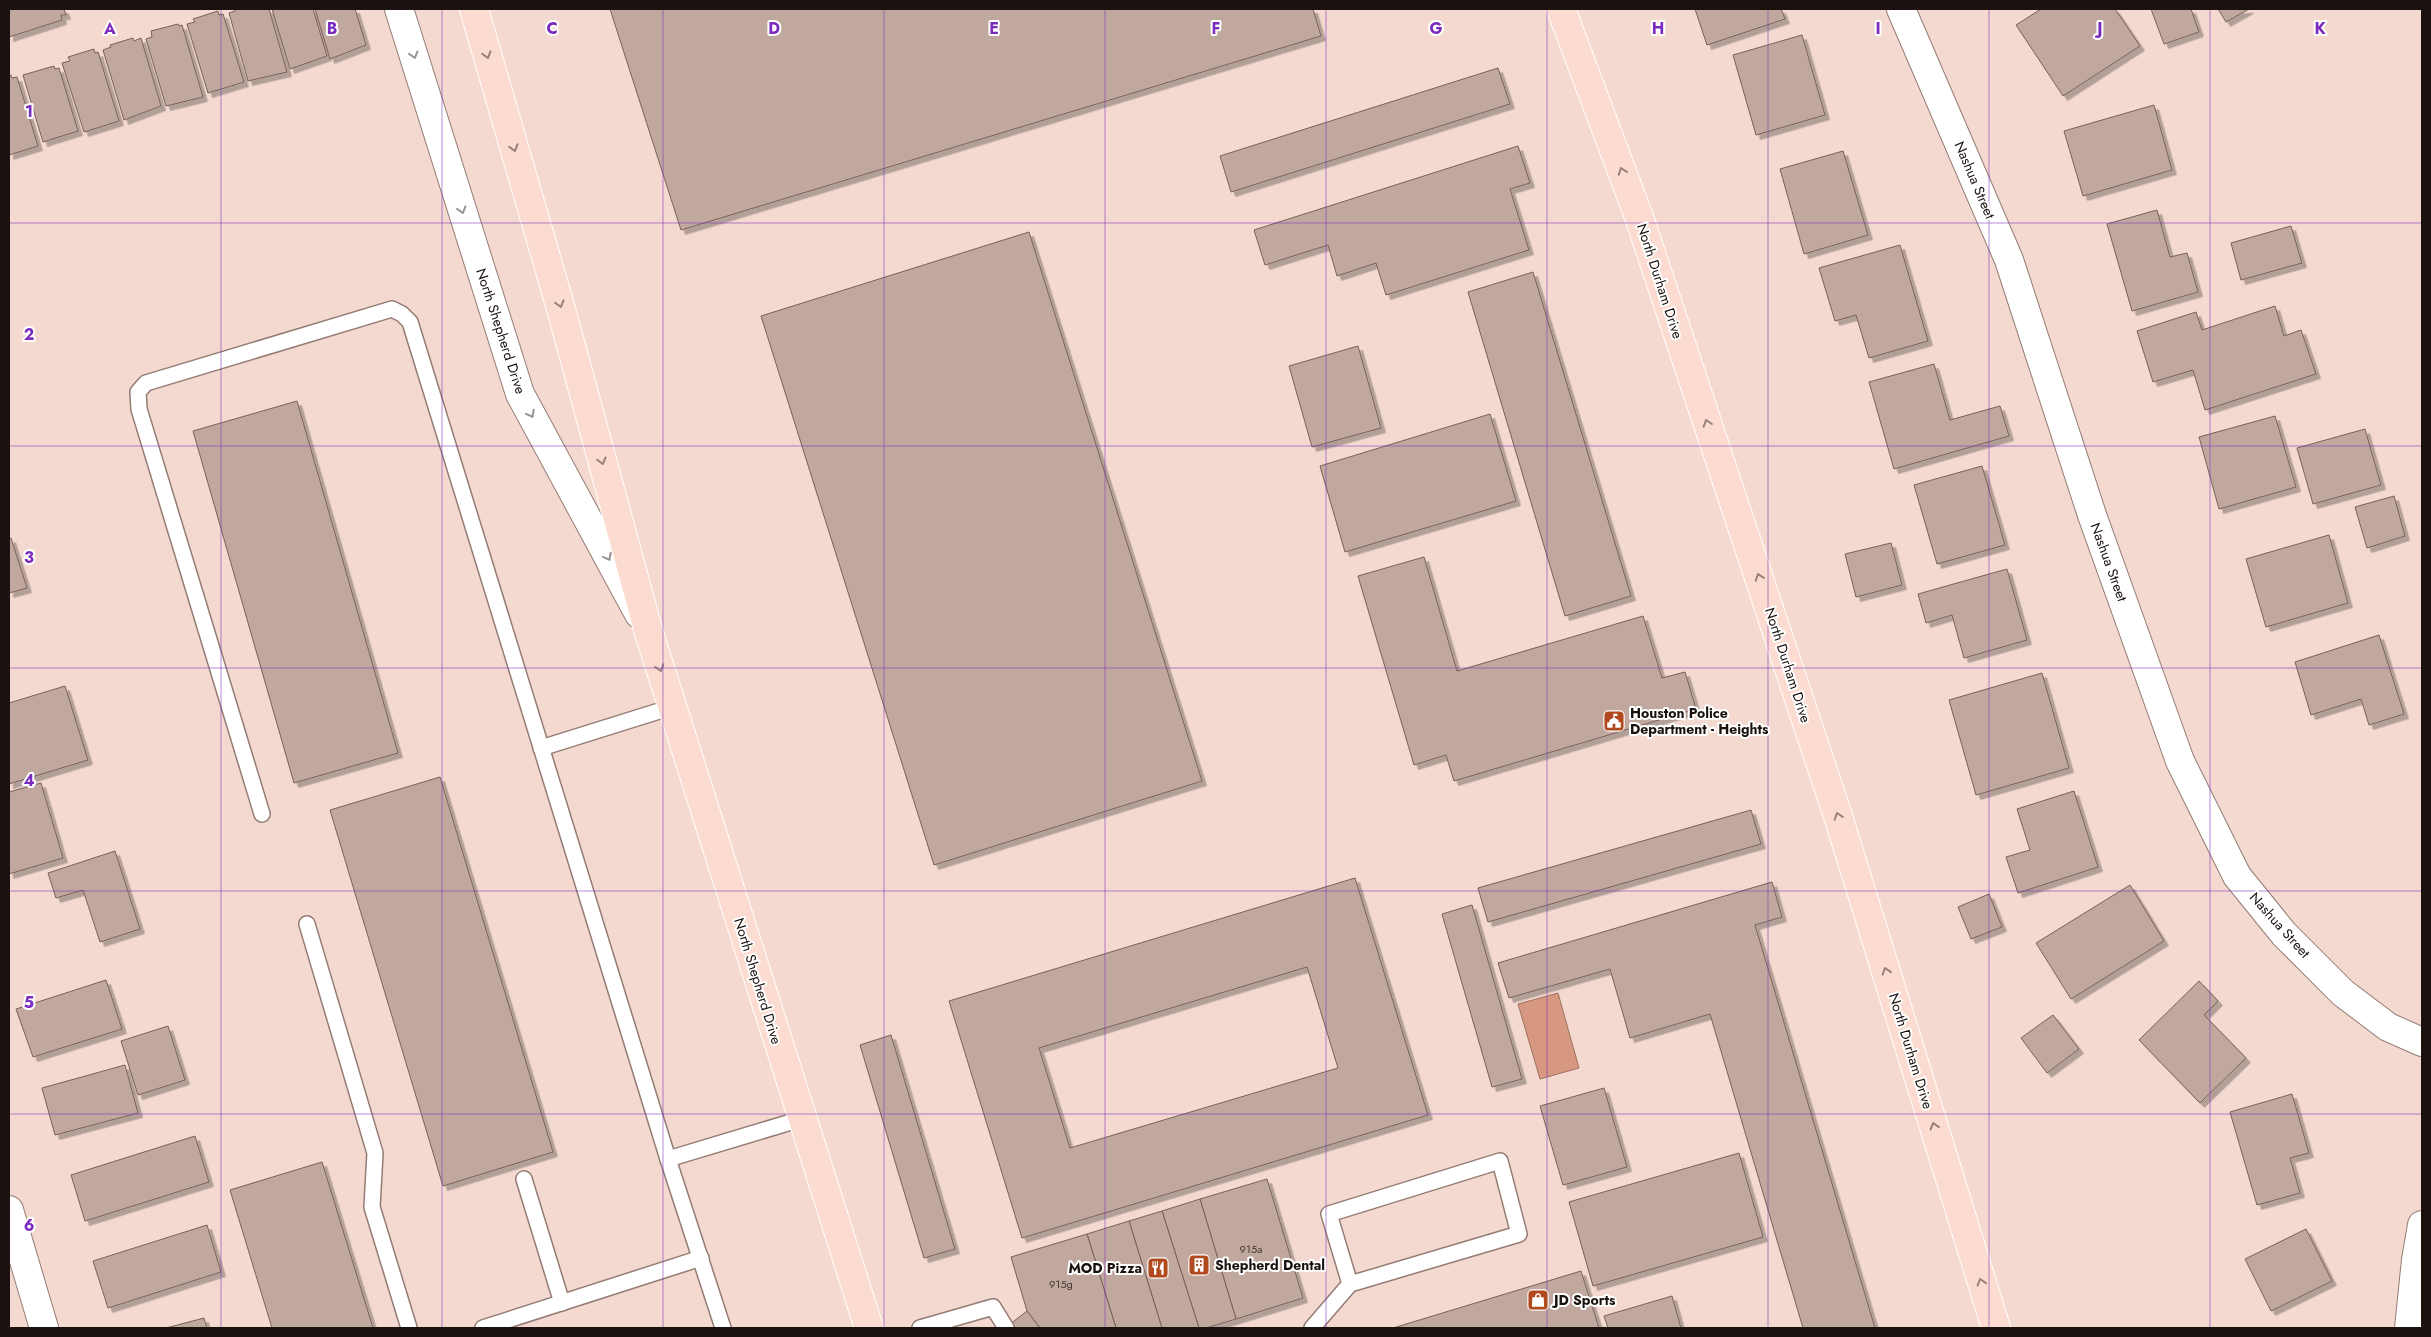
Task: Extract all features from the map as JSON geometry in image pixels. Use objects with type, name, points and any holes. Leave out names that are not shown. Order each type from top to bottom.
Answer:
[{"type":"main road","name":"North Shepherd Drive","points":[[474,9],[561,309],[649,633],[801,1119],[869,1328]]},
{"type":"main road","name":"North Durham Drive","points":[[1561,9],[1639,217],[1835,808],[1996,1328]]},
{"type":"street","name":"North Shepherd Drive","points":[[399,9],[520,394],[649,633]]},
{"type":"street","name":"Nashua Street","points":[[1901,9],[2009,260],[2092,515],[2180,761],[2237,876],[2284,934],[2343,993],[2388,1027],[2422,1042]]},
{"type":"street","points":[[9,1210],[44,1328]]},
{"type":"street","points":[[2410,1328],[2416,1260],[2422,1225]]},
{"type":"lane","points":[[262,814],[139,409],[138,392],[146,382],[392,309],[402,314],[410,322],[668,1159],[723,1328]]},
{"type":"lane","points":[[541,748],[672,707]]},
{"type":"lane","points":[[307,924],[375,1153],[372,1207],[409,1328]]},
{"type":"lane","points":[[668,1159],[801,1119]]},
{"type":"lane","points":[[1312,1328],[1350,1284],[1519,1234],[1500,1161],[1329,1214],[1350,1284]]},
{"type":"lane","points":[[524,1180],[562,1303]]},
{"type":"lane","points":[[483,1328],[701,1258]]},
{"type":"lane","points":[[920,1328],[993,1307],[1006,1328]]},
{"type":"shaded area","points":[[1558,993],[1579,1068],[1540,1079],[1518,1004]]},
{"type":"building","points":[[9,9],[64,9],[66,15],[61,15],[62,20],[9,37]]},
{"type":"building","points":[[235,9],[269,9],[287,72],[248,81],[229,13],[235,11]]},
{"type":"building","points":[[272,9],[313,9],[327,56],[290,69]]},
{"type":"building","points":[[315,9],[355,9],[366,45],[330,59]]},
{"type":"building","points":[[610,9],[1313,9],[1321,36],[681,230]]},
{"type":"building","points":[[1695,9],[1781,9],[1785,19],[1707,45]]},
{"type":"building","points":[[2041,9],[2115,9],[2140,46],[2063,96],[2016,25]]},
{"type":"building","points":[[2151,9],[2191,9],[2199,32],[2164,44]]},
{"type":"building","points":[[2218,9],[2249,9],[2226,22]]},
{"type":"building","points":[[218,11],[219,15],[223,14],[244,82],[208,93],[187,24],[195,22],[193,19]]},
{"type":"building","points":[[178,24],[179,26],[182,25],[203,97],[166,106],[146,39],[152,37],[151,31]]},
{"type":"building","points":[[1802,35],[1825,115],[1756,135],[1733,55]]},
{"type":"building","points":[[133,38],[134,41],[141,38],[161,106],[124,120],[103,50],[111,47],[110,45]]},
{"type":"building","points":[[94,49],[95,53],[98,52],[119,121],[84,132],[62,63],[70,61],[68,57]]},
{"type":"building","points":[[54,66],[55,69],[59,68],[78,131],[43,142],[23,75]]},
{"type":"building","points":[[1498,68],[1510,104],[1231,192],[1220,156]]},
{"type":"building","points":[[11,75],[12,78],[17,77],[38,146],[9,155],[9,76]]},
{"type":"building","points":[[2154,105],[2172,170],[2083,196],[2064,131]]},
{"type":"building","points":[[1518,146],[1530,183],[1510,189],[1529,250],[1386,295],[1376,263],[1337,276],[1328,245],[1265,265],[1254,230]]},
{"type":"building","points":[[1843,151],[1868,235],[1804,254],[1780,169]]},
{"type":"building","points":[[2157,210],[2170,257],[2187,253],[2198,292],[2132,311],[2107,224]]},
{"type":"building","points":[[2291,226],[2302,263],[2241,280],[2231,243]]},
{"type":"building","points":[[1029,232],[1202,781],[934,865],[761,316]]},
{"type":"building","points":[[1900,245],[1928,341],[1869,358],[1856,315],[1835,321],[1819,268]]},
{"type":"building","points":[[1533,272],[1631,596],[1565,616],[1468,292]]},
{"type":"building","points":[[2275,306],[2284,336],[2301,330],[2316,374],[2205,410],[2193,370],[2153,382],[2137,331],[2196,312],[2202,330]]},
{"type":"building","points":[[1358,346],[1381,428],[1312,447],[1289,366]]},
{"type":"building","points":[[1934,364],[1950,420],[2000,406],[2009,436],[1894,469],[1869,382]]},
{"type":"building","points":[[297,401],[398,753],[294,783],[193,431]]},
{"type":"building","points":[[1490,414],[1516,501],[1345,552],[1320,466]]},
{"type":"building","points":[[2275,416],[2296,487],[2219,509],[2199,437]]},
{"type":"building","points":[[2365,429],[2381,485],[2313,504],[2297,448]]},
{"type":"building","points":[[1982,466],[2005,545],[1937,564],[1914,485]]},
{"type":"building","points":[[2394,496],[2405,536],[2367,548],[2355,507]]},
{"type":"building","points":[[2329,535],[2348,603],[2266,627],[2246,559]]},
{"type":"building","points":[[11,538],[27,588],[9,593],[9,539]]},
{"type":"building","points":[[1891,543],[1902,585],[1856,597],[1845,554]]},
{"type":"building","points":[[1424,557],[1457,671],[1643,616],[1662,678],[1685,672],[1696,709],[1454,781],[1446,755],[1414,765],[1358,576]]},
{"type":"building","points":[[2007,569],[2027,640],[1964,658],[1952,615],[1926,623],[1918,594]]},
{"type":"building","points":[[2379,635],[2404,714],[2369,725],[2361,699],[2311,715],[2295,662]]},
{"type":"building","points":[[2042,673],[2069,768],[1976,795],[1949,700]]},
{"type":"building","points":[[65,686],[88,760],[9,784],[9,703]]},
{"type":"building","points":[[440,777],[553,1152],[443,1186],[330,810]]},
{"type":"building","points":[[41,783],[63,858],[9,874],[9,792]]},
{"type":"building","points":[[2074,791],[2098,867],[2018,893],[2006,857],[2030,850],[2017,809]]},
{"type":"building","points":[[1751,810],[1761,844],[1488,922],[1478,888]]},
{"type":"building","points":[[115,851],[140,929],[100,942],[83,890],[56,898],[48,873]]},
{"type":"building","points":[[1355,878],[1428,1115],[1022,1238],[949,1001]],"holes":[[[1307,967],[1338,1068],[1070,1148],[1039,1048]]]},
{"type":"building","points":[[1772,882],[1782,917],[1755,925],[1875,1328],[1803,1328],[1710,1014],[1630,1038],[1610,969],[1509,998],[1498,963]]},
{"type":"building","points":[[2130,885],[2164,941],[2071,999],[2036,943]]},
{"type":"building","points":[[1989,894],[2002,927],[1971,939],[1958,907]]},
{"type":"building","points":[[1472,905],[1522,1079],[1492,1087],[1442,914]]},
{"type":"building","points":[[106,980],[122,1029],[33,1057],[16,1009]]},
{"type":"building","points":[[2199,981],[2218,1001],[2204,1015],[2246,1058],[2200,1103],[2139,1040]]},
{"type":"building","points":[[2053,1015],[2079,1049],[2047,1073],[2021,1038]]},
{"type":"building","points":[[168,1026],[185,1080],[138,1095],[121,1041]]},
{"type":"building","points":[[891,1035],[955,1249],[924,1258],[860,1045]]},
{"type":"building","points":[[125,1065],[138,1113],[55,1135],[42,1088]]},
{"type":"building","points":[[1604,1088],[1627,1167],[1563,1185],[1540,1106]]},
{"type":"building","points":[[2292,1094],[2309,1153],[2290,1158],[2300,1193],[2257,1205],[2230,1112]]},
{"type":"building","points":[[195,1136],[209,1182],[85,1221],[71,1175]]},
{"type":"building","points":[[1739,1153],[1763,1237],[1593,1286],[1569,1202]]},
{"type":"building","points":[[322,1162],[373,1328],[272,1328],[230,1190]]},
{"type":"building","points":[[1267,1179],[1303,1298],[1236,1319],[1200,1199]]},
{"type":"building","name":"Shepherd Dental","points":[[1200,1199],[1236,1319],[1206,1328],[1199,1328],[1162,1211]]},
{"type":"building","points":[[1162,1211],[1199,1328],[1162,1328],[1129,1221]]},
{"type":"building","points":[[1129,1221],[1162,1328],[1116,1328],[1087,1234]]},
{"type":"building","points":[[207,1225],[221,1272],[108,1308],[93,1261]]},
{"type":"building","points":[[2306,1229],[2332,1281],[2271,1311],[2245,1259]]},
{"type":"building","points":[[1087,1234],[1116,1328],[1040,1328],[1027,1311],[1011,1257]]},
{"type":"building","name":"JD Sports","points":[[1581,1271],[1599,1328],[1393,1328]]},
{"type":"building","points":[[1672,1296],[1681,1328],[1608,1328],[1604,1316]]},
{"type":"building","points":[[1027,1311],[1040,1328],[1005,1328]]},
{"type":"building","points":[[204,1318],[207,1328],[166,1328]]},
{"type":"place","name":"Houston Police Department - Heights","points":[[1614,721]]},
{"type":"place","name":"Shepherd Dental","points":[[1199,1265]]},
{"type":"place","name":"MOD Pizza","points":[[1158,1268]]},
{"type":"place","name":"JD Sports","points":[[1538,1300]]}]
